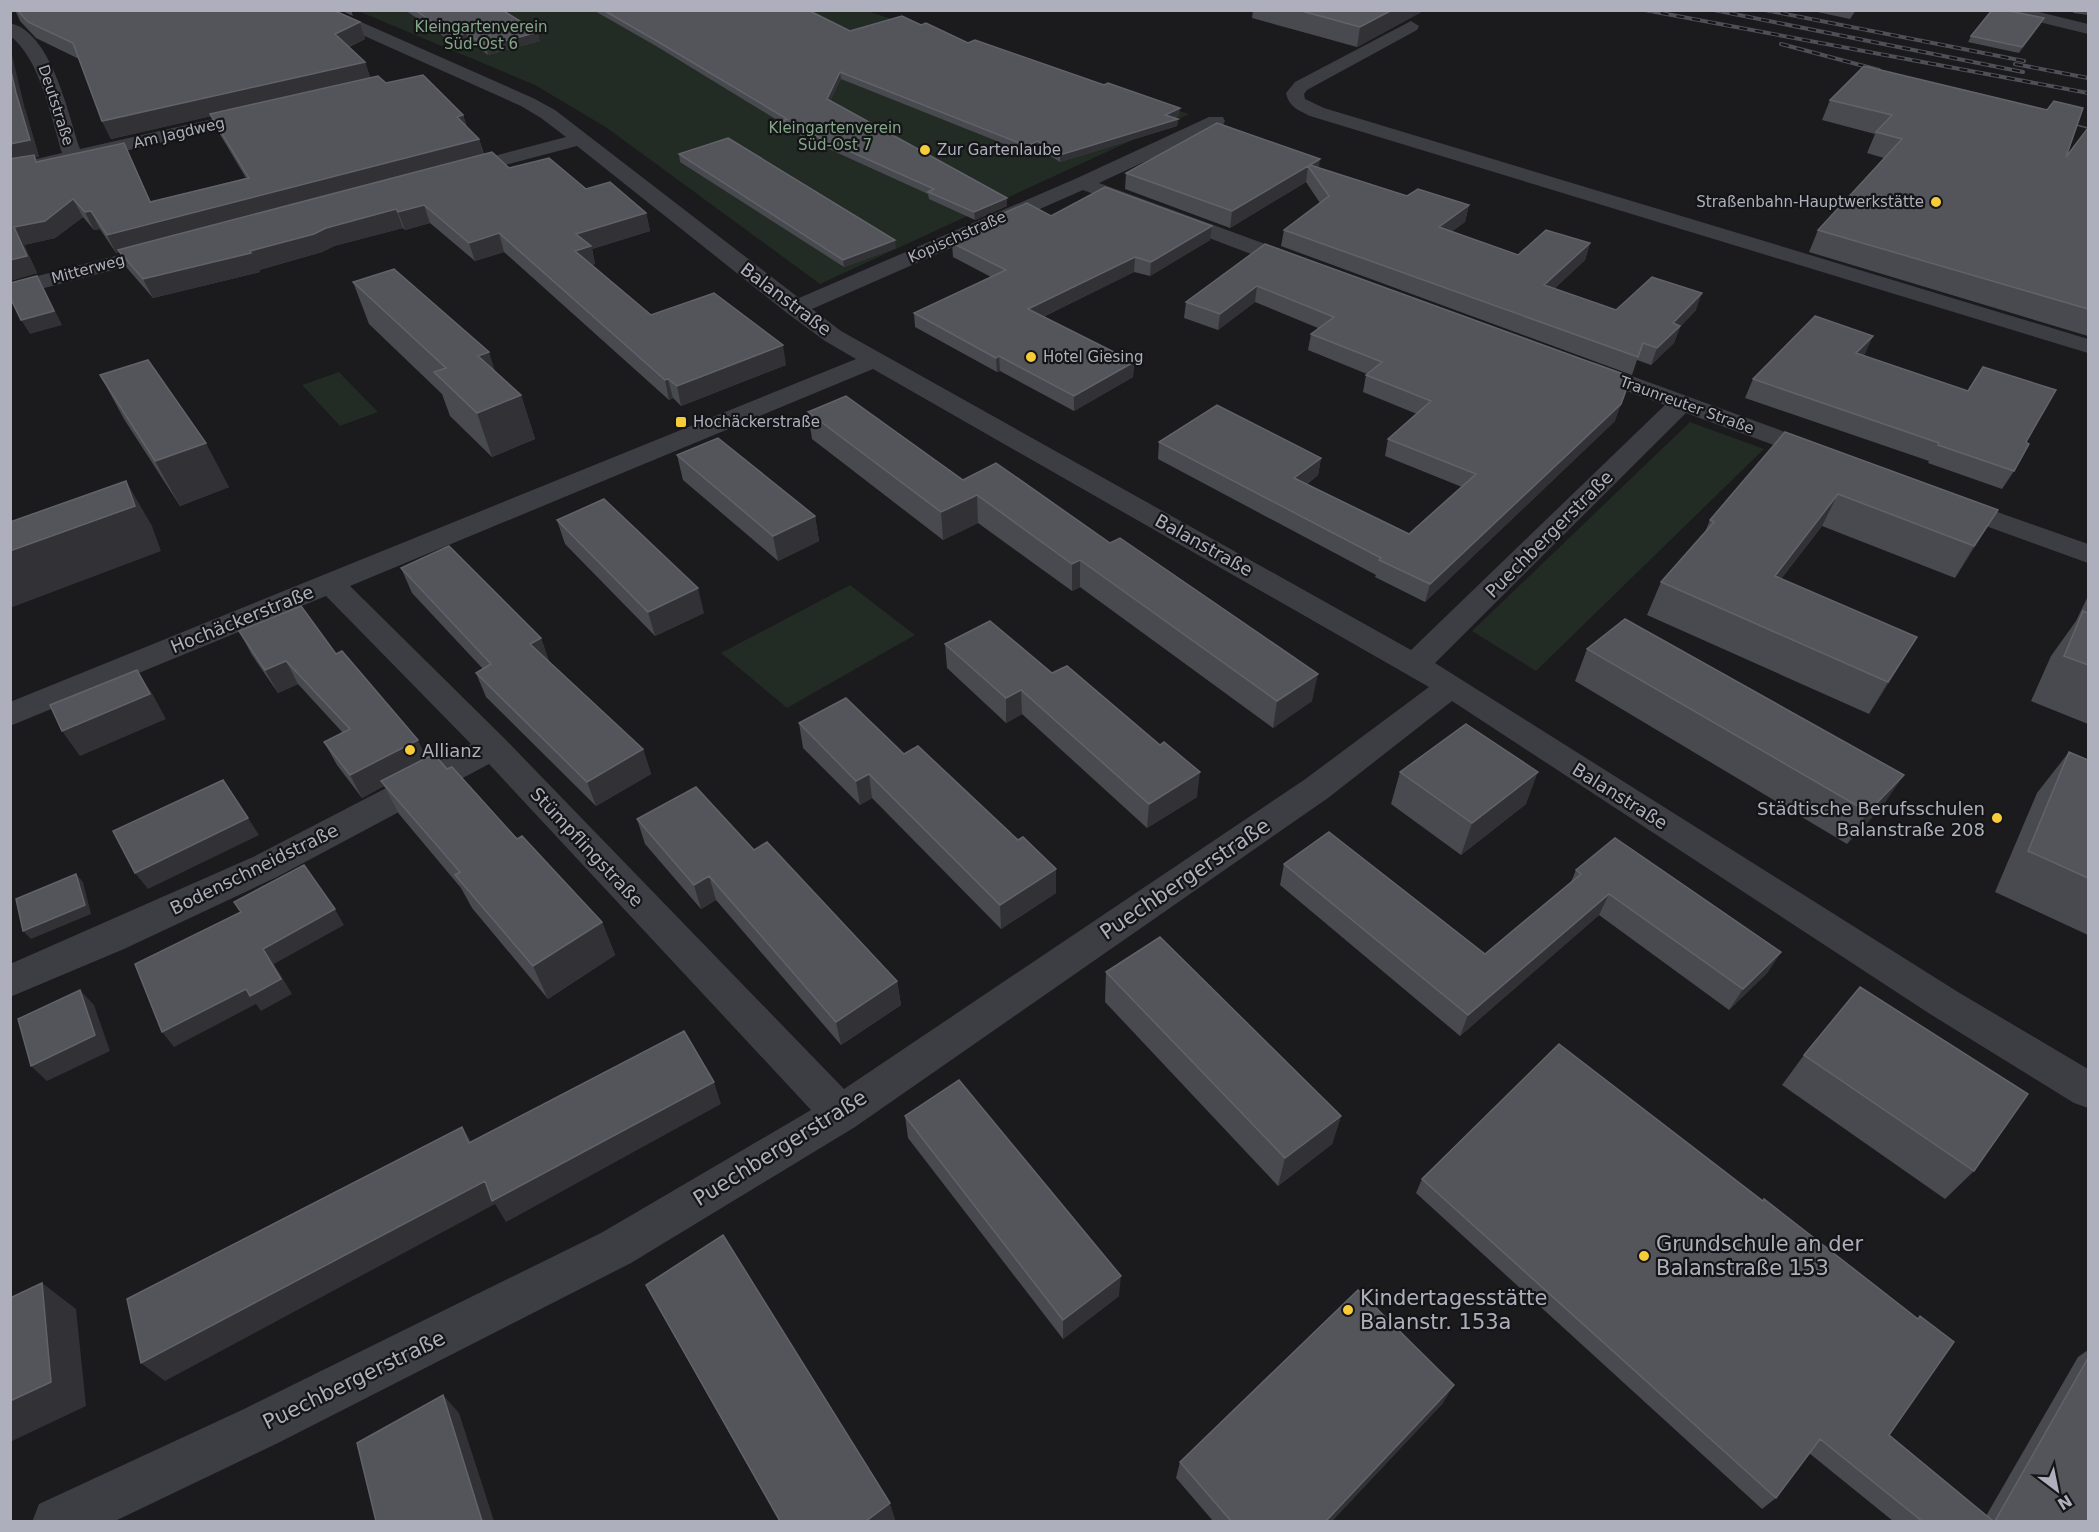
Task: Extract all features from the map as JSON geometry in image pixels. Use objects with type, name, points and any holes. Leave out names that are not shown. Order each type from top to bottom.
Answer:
[{"type":"street","name":"Balanstraße","points":[[319,10],[527,102],[582,140],[833,336],[1451,686],[1944,1003],[2088,1090]]},
{"type":"street","points":[[2008,10],[2088,29]]},
{"type":"street","name":"Deutstraße","points":[[14,19],[25,39],[40,58],[73,158]]},
{"type":"street","points":[[1412,26],[1301,86],[1295,93],[1297,102],[1306,108],[1328,115],[2088,346]]},
{"type":"street","points":[[427,75],[452,68]]},
{"type":"street","name":"Am Jagdweg","points":[[10,171],[270,112]]},
{"type":"street","name":"Kopischstraße","points":[[795,308],[1082,183],[1216,121]]},
{"type":"street","points":[[432,179],[582,140]]},
{"type":"street","points":[[1082,183],[1326,274]]},
{"type":"street","name":"Mitterweg","points":[[10,290],[180,245]]},
{"type":"street","name":"Traunreuter Straße","points":[[1562,359],[1845,464]]},
{"type":"street","name":"Hochäckerstraße","points":[[10,715],[873,360]]},
{"type":"street","name":"Puechbergerstraße","points":[[1414,665],[1682,403]]},
{"type":"street","points":[[1923,493],[2088,554]]},
{"type":"street","name":"Stümpflingstraße","points":[[330,583],[493,747],[841,1114]]},
{"type":"street","name":"Puechbergerstraße","points":[[57,1521],[341,1387],[616,1248],[841,1114],[1316,789],[1451,686]]},
{"type":"street","name":"Bodenschneidstraße","points":[[10,981],[111,938],[265,867],[493,747]]},
{"type":"green space","name":"Kleingartenverein Süd-Ost 7","points":[[358,11],[867,11],[1189,114],[820,284],[607,128],[535,85]]},
{"type":"green space","points":[[339,372],[378,412],[340,426],[302,385]]},
{"type":"green space","points":[[1690,422],[1764,449],[1536,671],[1472,631]]},
{"type":"green space","points":[[850,585],[915,635],[787,708],[721,653]]},
{"type":"building","points":[[17,10],[333,10],[360,22],[335,34],[365,62],[102,121],[73,43],[28,22]]},
{"type":"building","points":[[415,10],[502,10],[538,32],[486,46],[466,33],[453,36]]},
{"type":"building","points":[[603,10],[808,10],[850,31],[902,16],[921,25],[926,23],[968,43],[975,40],[1104,85],[1108,83],[1180,108],[1165,115],[1178,119],[1060,155],[1038,141],[1027,146],[840,72],[827,99],[1007,198],[974,212],[928,192],[934,189],[782,121],[787,119]]},
{"type":"building","points":[[1298,10],[1392,10],[1360,27]]},
{"type":"building","points":[[1992,10],[2005,10],[2044,18],[2022,47],[1971,36]]},
{"type":"building","points":[[1864,66],[2047,110],[2054,101],[2083,108],[2066,157],[2088,128],[2088,309],[1818,230],[1902,139],[1876,132],[1892,115],[1830,100]]},
{"type":"building","points":[[10,67],[30,140],[10,144]]},
{"type":"building","points":[[423,75],[463,115],[457,117],[479,139],[107,235],[91,211],[85,212],[73,199],[45,221],[14,227],[27,256],[10,260],[10,159],[34,155],[36,162],[124,143],[150,202],[249,178],[210,114],[378,76],[386,83]]},
{"type":"building","points":[[1217,123],[1320,159],[1310,165],[1407,196],[1418,189],[1469,205],[1439,227],[1518,255],[1546,230],[1590,243],[1544,285],[1616,310],[1652,277],[1702,293],[1673,323],[1680,326],[1657,348],[1643,343],[1638,357],[1284,230],[1329,196],[1308,166],[1232,211],[1126,173]]},
{"type":"building","points":[[728,138],[895,240],[843,260],[679,154]]},
{"type":"building","points":[[492,152],[509,168],[549,158],[586,189],[610,182],[646,213],[576,234],[591,246],[575,251],[651,315],[714,293],[783,345],[677,386],[668,379],[665,380],[499,233],[469,243],[424,205],[398,212],[396,209],[250,251],[251,253],[143,279],[118,250]]},
{"type":"building","points":[[1105,187],[1212,226],[1151,262],[1135,257],[1028,309],[1134,362],[1074,396],[999,356],[996,358],[914,313],[1006,270],[952,243],[1004,219],[997,216],[1027,203],[1051,216]]},
{"type":"building","points":[[1265,244],[1631,377],[1621,404],[1430,584],[1379,560],[1381,558],[1159,442],[1217,405],[1321,458],[1294,478],[1409,534],[1476,474],[1388,439],[1431,401],[1366,375],[1382,362],[1311,334],[1334,317],[1257,286],[1220,314],[1186,302]]},
{"type":"building","points":[[394,269],[489,352],[478,356],[521,395],[477,413],[434,372],[446,368],[353,282]]},
{"type":"building","points":[[37,276],[54,311],[21,320],[10,297],[10,283]]},
{"type":"building","points":[[1815,316],[1873,336],[1856,353],[1968,391],[1983,367],[2056,390],[2026,442],[2029,444],[2014,471],[1753,379]]},
{"type":"building","points":[[148,360],[206,443],[155,461],[100,375]]},
{"type":"building","points":[[846,396],[963,480],[996,463],[1110,543],[1120,538],[1318,674],[1277,701],[1080,560],[1072,564],[977,495],[941,512],[808,412]]},
{"type":"building","points":[[1785,432],[1998,510],[1974,546],[1838,494],[1775,576],[1917,637],[1888,682],[1661,582],[1714,522],[1710,520]]},
{"type":"building","points":[[718,438],[815,516],[773,536],[677,455]]},
{"type":"building","points":[[126,481],[135,506],[10,551],[10,522]]},
{"type":"building","points":[[604,499],[698,588],[648,612],[557,520]]},
{"type":"building","points":[[449,546],[541,638],[530,644],[643,749],[587,782],[476,673],[491,664],[401,568]]},
{"type":"building","points":[[301,606],[336,654],[342,651],[418,740],[350,775],[324,742],[350,729],[286,661],[265,670],[239,631]]},
{"type":"building","points":[[2083,611],[2088,613],[2088,665],[2064,656]]},
{"type":"building","points":[[1625,619],[1904,775],[1868,812],[1587,649]]},
{"type":"building","points":[[990,621],[1052,673],[1067,666],[1160,745],[1164,742],[1200,772],[1149,804],[1021,690],[1006,698],[945,644]]},
{"type":"building","points":[[137,670],[150,694],[62,731],[50,705]]},
{"type":"building","points":[[846,698],[904,754],[918,746],[1018,840],[1023,837],[1056,869],[1000,905],[869,774],[856,781],[799,723]]},
{"type":"building","points":[[1466,724],[1538,772],[1472,823],[1400,772]]},
{"type":"building","points":[[2069,752],[2088,760],[2088,878],[2028,851]]},
{"type":"building","points":[[434,754],[447,769],[452,767],[517,839],[522,836],[602,922],[533,966],[455,875],[460,872],[381,781]]},
{"type":"building","points":[[223,780],[248,818],[135,873],[113,831]]},
{"type":"building","points":[[696,787],[754,850],[767,842],[897,981],[836,1022],[709,876],[694,885],[637,819]]},
{"type":"building","points":[[1329,832],[1485,954],[1581,874],[1576,870],[1615,838],[1781,952],[1743,989],[1609,894],[1468,1015],[1284,864]]},
{"type":"building","points":[[304,865],[335,909],[263,949],[281,979],[250,996],[246,989],[162,1032],[135,964],[241,912],[234,902]]},
{"type":"building","points":[[76,874],[85,905],[23,931],[16,899]]},
{"type":"building","points":[[1160,937],[1341,1116],[1285,1158],[1106,972]]},
{"type":"building","points":[[1860,987],[2028,1094],[1974,1171],[1804,1055]]},
{"type":"building","points":[[80,990],[95,1035],[31,1066],[18,1019]]},
{"type":"building","points":[[684,1031],[714,1082],[492,1201],[485,1181],[141,1363],[127,1299],[462,1127],[469,1143]]},
{"type":"building","points":[[1559,1044],[1918,1319],[1920,1316],[1954,1342],[1889,1435],[1993,1521],[1922,1521],[1820,1439],[1776,1498],[1422,1179]]},
{"type":"building","points":[[959,1080],[1121,1276],[1063,1320],[905,1116]]},
{"type":"building","points":[[723,1235],[890,1503],[866,1521],[780,1521],[646,1285]]},
{"type":"building","points":[[42,1283],[51,1382],[10,1401],[10,1298]]},
{"type":"building","points":[[1358,1290],[1454,1385],[1326,1521],[1231,1521],[1180,1462]]},
{"type":"building","points":[[2088,1358],[2088,1521],[1995,1521]]},
{"type":"building","points":[[443,1395],[482,1521],[376,1521],[357,1443]]},
{"type":"tram line","points":[[2061,121],[2088,128]]},
{"type":"railway","points":[[1645,10],[2088,93]]},
{"type":"railway","points":[[1714,10],[2023,72]]},
{"type":"railway","points":[[1765,10],[2024,61]]},
{"type":"railway","points":[[1781,44],[1879,70]]},
{"type":"railway","points":[[2015,64],[2088,78]]},
{"type":"place","name":"Zur Gartenlaube","points":[[925,150]]},
{"type":"place","name":"Straßenbahn-Hauptwerkstätte","points":[[1936,202]]},
{"type":"place","name":"Hotel Giesing","points":[[1031,357]]},
{"type":"place","name":"Hochäckerstraße","points":[[681,422]]},
{"type":"place","name":"Allianz","points":[[410,750]]},
{"type":"place","name":"Städtische Berufsschulen Balanstraße 208","points":[[1997,818]]},
{"type":"place","name":"Grundschule an der Balanstraße 153","points":[[1644,1256]]},
{"type":"place","name":"Kindertagesstätte Balanstr. 153a","points":[[1348,1310]]},
{"type":"park label","name":"Kleingartenverein Süd-Ost 6","points":[[481,36]]}]
